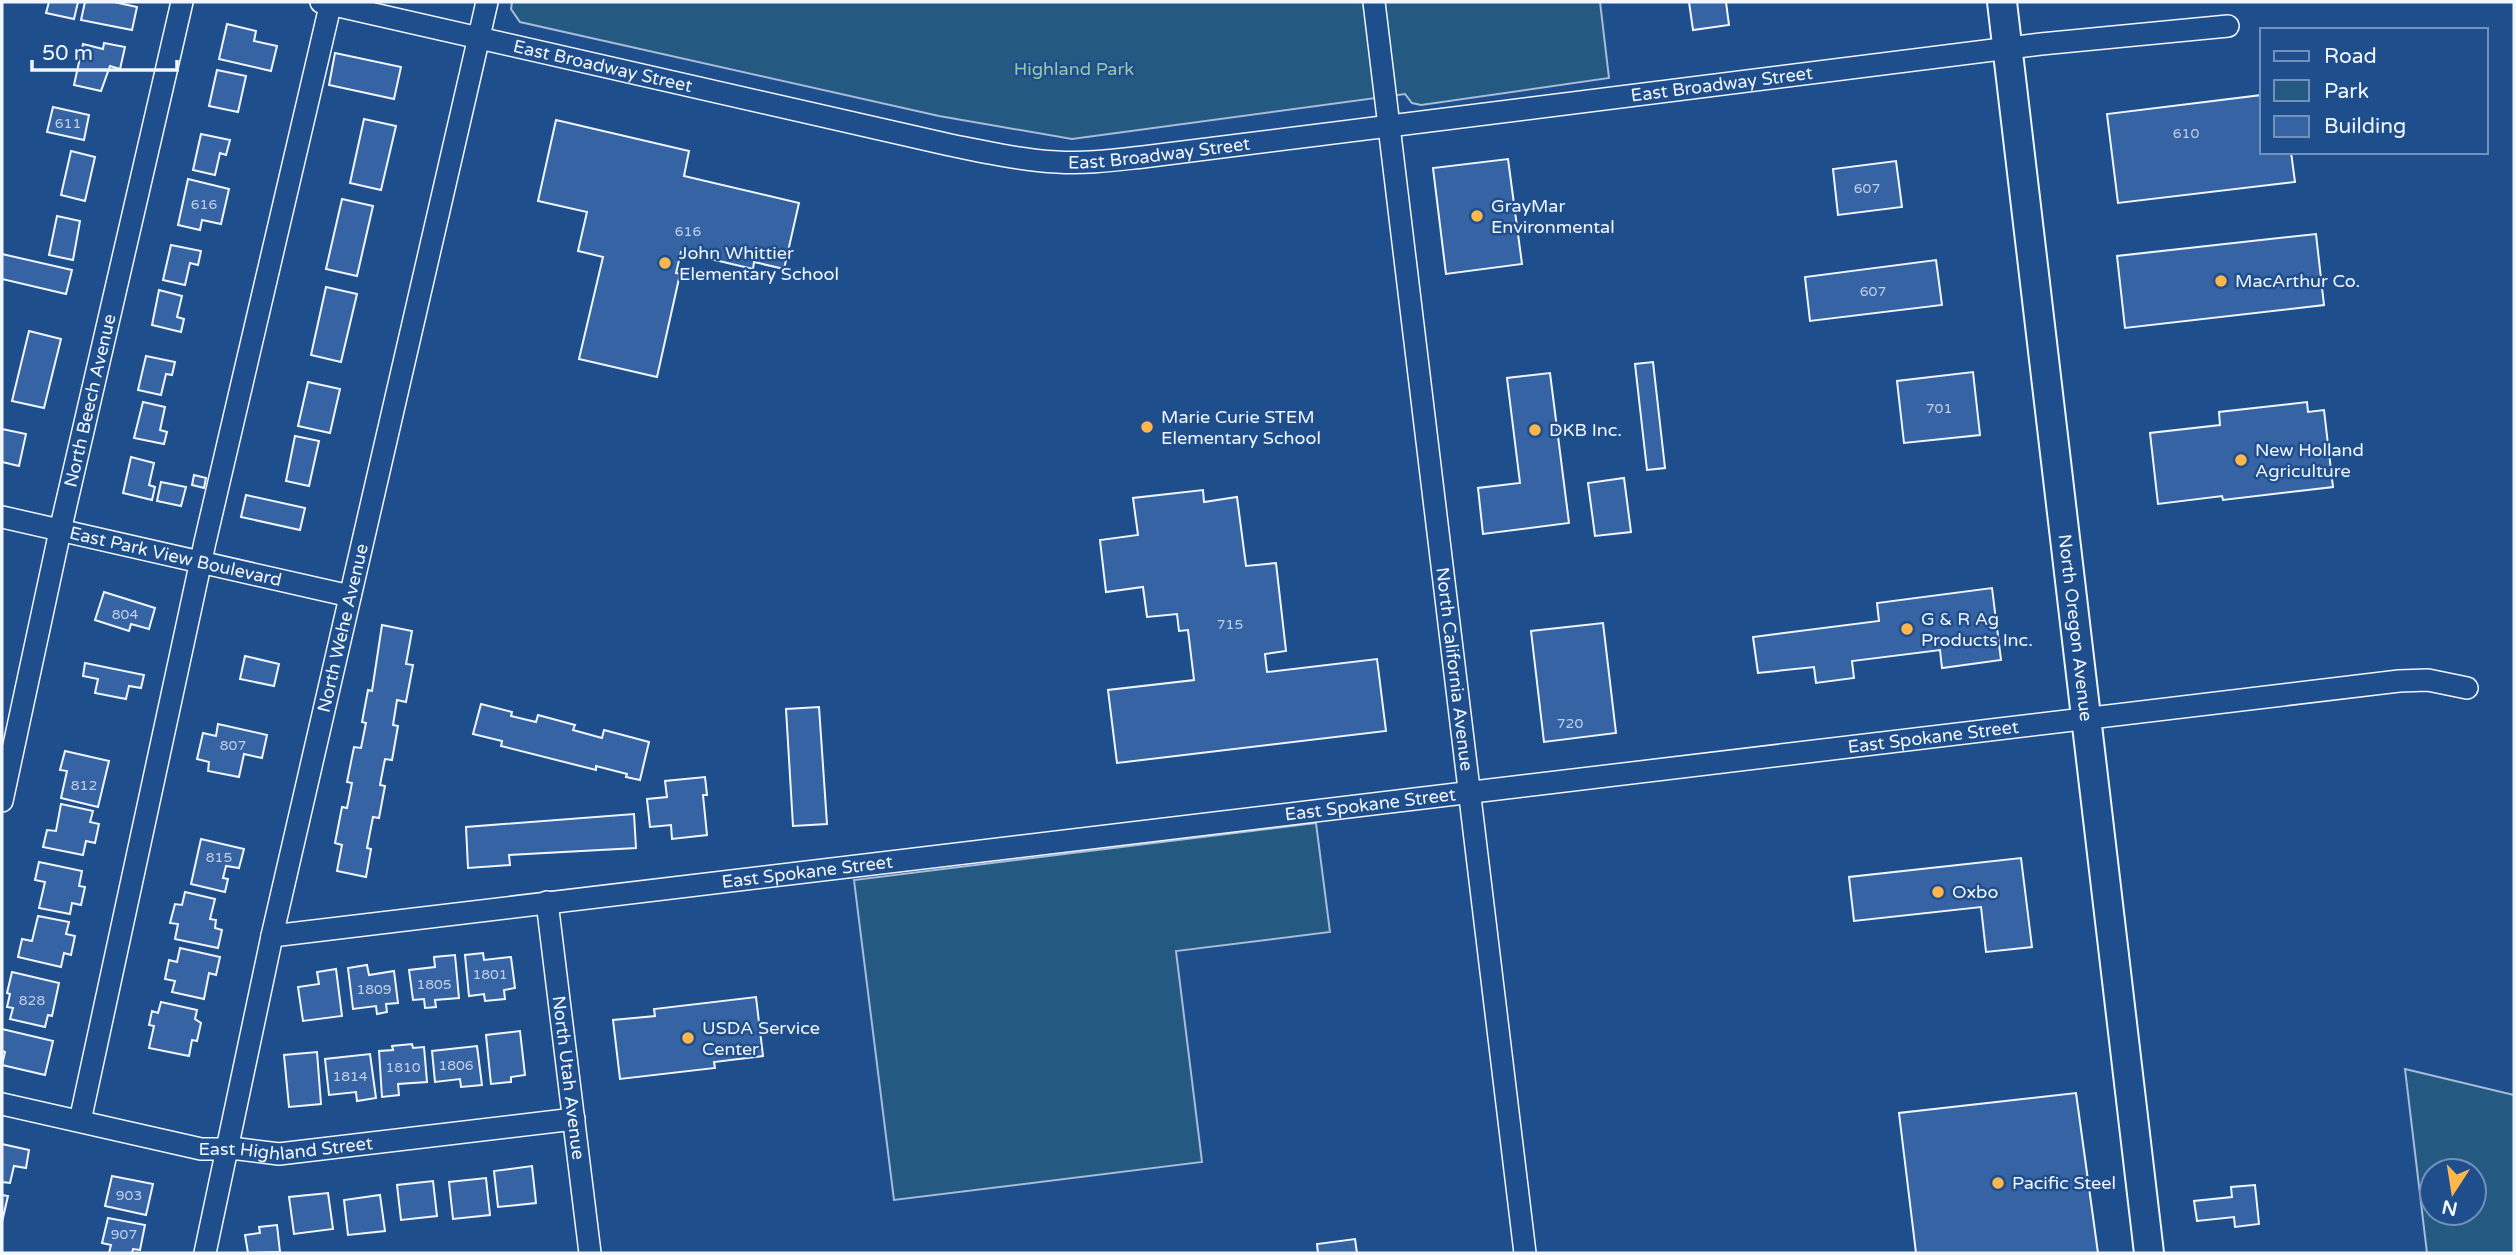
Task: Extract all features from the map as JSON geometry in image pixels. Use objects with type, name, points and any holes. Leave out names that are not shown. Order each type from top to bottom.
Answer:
[{"type":"main road","name":"North Oregon Avenue","points":[[2002,2],[2149,1253]]},
{"type":"street","name":"North Beech Avenue","points":[[2,801],[60,531],[182,2]]},
{"type":"street","name":"East Broadway Street","points":[[328,2],[950,145],[1021,159],[1060,163],[1098,162],[2008,49],[2228,26]]},
{"type":"street","points":[[80,1121],[200,562],[328,2]]},
{"type":"street","name":"North Wehe Avenue","points":[[205,1253],[272,936],[487,2]]},
{"type":"street","name":"North California Avenue","points":[[1374,2],[1525,1253]]},
{"type":"street","name":"East Park View Boulevard","points":[[2,517],[350,596]]},
{"type":"street","name":"East Spokane Street","points":[[272,936],[2412,680],[2428,680],[2467,688]]},
{"type":"street","name":"North Utah Avenue","points":[[547,902],[590,1253]]},
{"type":"street","name":"East Highland Street","points":[[2,1104],[201,1149],[294,1154],[573,1119]]},
{"type":"green space","name":"Highland Park","points":[[512,2],[1600,2],[1609,78],[1421,105],[1412,103],[1405,94],[1072,139],[939,116],[520,22],[511,9]]},
{"type":"green space","points":[[1316,823],[1330,932],[1176,951],[1202,1162],[894,1200],[854,880]]},
{"type":"green space","points":[[2405,1069],[2514,1095],[2514,1253],[2427,1253],[2424,1227],[2488,1227],[2488,1157],[2418,1157],[2418,1178]]},
{"type":"building","points":[[49,2],[78,2],[74,19],[46,13]]},
{"type":"building","points":[[85,2],[114,2],[137,7],[132,30],[81,20]]},
{"type":"building","points":[[1689,2],[1726,2],[1729,25],[1693,30]]},
{"type":"building","points":[[227,24],[256,31],[254,41],[277,46],[271,71],[219,59]]},
{"type":"building","points":[[104,43],[125,47],[120,69],[110,66],[101,91],[74,85],[83,44],[103,49]]},
{"type":"building","points":[[335,53],[401,67],[394,99],[329,85]]},
{"type":"building","points":[[217,70],[246,76],[238,112],[209,106]]},
{"type":"building","points":[[2260,95],[2260,154],[2291,154],[2295,182],[2118,203],[2107,114]]},
{"type":"building","points":[[53,107],[89,115],[84,140],[47,132]]},
{"type":"building","points":[[364,119],[396,126],[381,190],[350,183]]},
{"type":"building","points":[[556,120],[689,151],[684,176],[799,203],[784,269],[754,262],[753,269],[681,252],[676,273],[680,274],[657,377],[579,359],[603,257],[578,251],[587,212],[538,201]]},
{"type":"building","points":[[201,134],[230,140],[226,155],[220,153],[215,175],[193,170]]},
{"type":"building","points":[[71,151],[95,157],[85,201],[61,195]]},
{"type":"building","name":"GrayMar Environmental","points":[[1508,159],[1522,264],[1446,274],[1433,168]]},
{"type":"building","points":[[1896,161],[1902,207],[1838,215],[1833,169]]},
{"type":"building","points":[[188,179],[229,189],[221,224],[202,220],[200,230],[178,225]]},
{"type":"building","points":[[342,199],[373,206],[357,276],[326,269]]},
{"type":"building","points":[[57,216],[80,221],[73,260],[49,255]]},
{"type":"building","name":"MacArthur Co.","points":[[2316,234],[2324,305],[2125,328],[2117,256]]},
{"type":"building","points":[[171,245],[201,251],[198,265],[190,263],[185,285],[163,280]]},
{"type":"building","points":[[2,254],[72,270],[66,294],[2,279]]},
{"type":"building","points":[[1936,260],[1942,305],[1810,321],[1805,277]]},
{"type":"building","points":[[326,287],[357,294],[341,362],[311,355]]},
{"type":"building","points":[[159,290],[182,296],[177,317],[184,319],[181,332],[152,325]]},
{"type":"building","points":[[29,331],[61,339],[44,408],[12,401]]},
{"type":"building","points":[[146,356],[175,362],[172,375],[166,374],[161,395],[138,390]]},
{"type":"building","points":[[1653,362],[1665,468],[1647,470],[1635,364]]},
{"type":"building","points":[[1973,372],[1980,435],[1904,443],[1897,381]]},
{"type":"building","name":"DKB Inc.","points":[[1550,373],[1569,523],[1483,534],[1478,488],[1520,483],[1507,378]]},
{"type":"building","points":[[308,382],[340,389],[330,433],[298,426]]},
{"type":"building","points":[[143,402],[165,407],[160,430],[167,432],[164,444],[134,438]]},
{"type":"building","name":"New Holland Agriculture","points":[[2307,402],[2308,412],[2324,410],[2333,487],[2223,500],[2222,496],[2158,504],[2150,433],[2220,425],[2219,412]]},
{"type":"building","points":[[2,429],[26,434],[19,466],[2,462]]},
{"type":"building","points":[[295,436],[319,441],[309,486],[286,481]]},
{"type":"building","points":[[131,457],[154,463],[149,485],[155,487],[152,500],[123,493]]},
{"type":"building","points":[[194,475],[206,478],[204,488],[192,485]]},
{"type":"building","points":[[1624,478],[1631,532],[1595,536],[1588,483]]},
{"type":"building","points":[[161,482],[186,487],[181,506],[157,501]]},
{"type":"building","points":[[1203,490],[1204,502],[1237,497],[1246,566],[1276,563],[1286,651],[1265,654],[1267,672],[1377,659],[1386,731],[1117,763],[1108,690],[1194,680],[1188,630],[1179,631],[1177,614],[1147,617],[1143,587],[1106,592],[1100,540],[1138,535],[1133,498]]},
{"type":"building","points":[[246,495],[305,508],[300,530],[241,517]]},
{"type":"building","name":"G & R Ag Products Inc.","points":[[1992,588],[2001,660],[1942,668],[1940,650],[1852,661],[1854,678],[1816,683],[1814,667],[1758,673],[1753,637],[1879,621],[1877,603]]},
{"type":"building","points":[[104,592],[155,608],[149,629],[131,624],[129,631],[95,620]]},
{"type":"building","points":[[1603,623],[1616,733],[1544,742],[1531,631]]},
{"type":"building","points":[[382,625],[412,631],[406,664],[413,665],[406,702],[397,700],[393,725],[398,726],[392,760],[385,759],[380,785],[385,786],[379,818],[373,817],[367,848],[371,849],[366,877],[337,871],[342,845],[335,843],[342,807],[347,808],[352,783],[347,782],[354,747],[361,748],[366,723],[362,722],[368,690],[372,691]]},
{"type":"building","points":[[245,656],[279,664],[274,686],[240,679]]},
{"type":"building","points":[[85,663],[144,675],[141,688],[129,686],[126,699],[95,693],[98,679],[83,676]]},
{"type":"building","points":[[481,704],[536,722],[538,715],[575,725],[573,730],[602,738],[604,730],[649,742],[640,780],[596,766],[596,770],[501,746],[502,741],[473,734]]},
{"type":"building","points":[[819,707],[827,824],[793,826],[786,709]]},
{"type":"building","points":[[218,724],[267,735],[262,758],[244,754],[239,777],[208,771],[209,762],[197,759],[203,733],[216,736]]},
{"type":"building","points":[[65,751],[109,761],[98,807],[61,798],[67,771],[60,770]]},
{"type":"building","points":[[705,777],[707,795],[703,795],[707,835],[672,839],[671,825],[650,827],[647,799],[667,797],[665,781]]},
{"type":"building","points":[[61,804],[93,811],[90,822],[99,824],[95,843],[86,841],[83,855],[43,847],[47,830],[56,831]]},
{"type":"building","points":[[634,814],[636,848],[509,855],[510,865],[468,868],[466,827]]},
{"type":"building","points":[[201,839],[244,849],[239,868],[226,866],[223,878],[228,879],[225,892],[191,884]]},
{"type":"building","name":"Oxbo","points":[[2021,858],[2032,947],[1986,952],[1981,907],[1854,921],[1849,877]]},
{"type":"building","points":[[39,862],[82,871],[79,886],[85,887],[81,905],[72,903],[70,914],[39,908],[45,882],[35,880]]},
{"type":"building","points":[[185,892],[215,899],[210,919],[216,920],[215,928],[222,930],[218,948],[175,939],[178,924],[170,923],[175,904],[182,905]]},
{"type":"building","points":[[38,916],[69,922],[66,934],[75,936],[71,955],[64,953],[61,967],[18,957],[22,939],[32,941]]},
{"type":"building","points":[[180,948],[220,957],[216,975],[209,973],[204,999],[172,992],[175,981],[165,979],[169,960],[177,962]]},
{"type":"building","points":[[483,953],[484,960],[511,957],[515,988],[504,990],[505,999],[485,1001],[484,994],[469,996],[465,955]]},
{"type":"building","points":[[455,955],[459,998],[435,1000],[436,1007],[425,1008],[424,999],[413,1000],[409,970],[435,967],[434,957]]},
{"type":"building","points":[[367,965],[369,975],[394,971],[398,1003],[386,1004],[387,1012],[377,1014],[376,1006],[353,1009],[348,968]]},
{"type":"building","points":[[336,969],[342,1016],[303,1021],[298,987],[319,984],[317,972]]},
{"type":"building","points":[[12,972],[59,983],[52,1016],[48,1015],[45,1027],[10,1019],[13,1008],[7,1007],[10,994],[7,993]]},
{"type":"building","name":"USDA Service Center","points":[[756,997],[763,1056],[714,1062],[715,1068],[620,1079],[613,1020],[655,1016],[654,1009]]},
{"type":"building","points":[[161,1002],[197,1010],[195,1019],[201,1023],[197,1041],[192,1040],[189,1056],[149,1048],[154,1026],[149,1025],[152,1011],[158,1013]]},
{"type":"building","points":[[2,1029],[53,1041],[45,1075],[2,1065],[5,1052],[2,1051]]},
{"type":"building","points":[[520,1031],[525,1075],[511,1077],[511,1082],[491,1084],[486,1035]]},
{"type":"building","points":[[412,1044],[413,1048],[424,1047],[427,1082],[398,1084],[399,1095],[382,1097],[379,1051],[393,1050],[392,1046]]},
{"type":"building","points":[[477,1046],[482,1085],[461,1087],[460,1079],[435,1082],[432,1051]]},
{"type":"building","points":[[317,1052],[321,1104],[289,1107],[284,1055]]},
{"type":"building","points":[[370,1054],[376,1098],[357,1101],[356,1092],[329,1095],[325,1059]]},
{"type":"building","name":"Pacific Steel","points":[[2076,1093],[2098,1253],[1916,1253],[1899,1113]]},
{"type":"building","points":[[2,1144],[29,1150],[26,1168],[14,1166],[10,1183],[2,1182]]},
{"type":"building","points":[[532,1166],[536,1203],[498,1207],[494,1171]]},
{"type":"building","points":[[112,1176],[153,1184],[146,1215],[105,1206]]},
{"type":"building","points":[[486,1178],[490,1215],[453,1219],[449,1182]]},
{"type":"building","points":[[433,1181],[437,1216],[401,1220],[397,1185]]},
{"type":"building","points":[[2255,1185],[2259,1224],[2235,1227],[2234,1217],[2197,1221],[2194,1201],[2232,1197],[2231,1187]]},
{"type":"building","points":[[328,1193],[333,1229],[294,1234],[289,1197]]},
{"type":"building","points":[[2,1195],[8,1196],[2,1222]]},
{"type":"building","points":[[380,1195],[385,1231],[348,1235],[344,1200]]},
{"type":"building","points":[[108,1218],[145,1225],[140,1250],[133,1249],[132,1253],[109,1253],[111,1245],[102,1243]]},
{"type":"building","points":[[277,1225],[280,1252],[248,1253],[245,1235],[260,1233],[259,1227]]},
{"type":"building","points":[[1355,1239],[1357,1253],[1318,1253],[1317,1244]]},
{"type":"place","name":"GrayMar Environmental","points":[[1477,216]]},
{"type":"place","name":"John Whittier Elementary School","points":[[665,263]]},
{"type":"place","name":"MacArthur Co.","points":[[2221,281]]},
{"type":"place","name":"Marie Curie STEM Elementary School","points":[[1147,427]]},
{"type":"place","name":"DKB Inc.","points":[[1535,430]]},
{"type":"place","name":"New Holland Agriculture","points":[[2241,460]]},
{"type":"place","name":"G & R Ag Products Inc.","points":[[1907,629]]},
{"type":"place","name":"Oxbo","points":[[1938,892]]},
{"type":"place","name":"USDA Service Center","points":[[688,1038]]},
{"type":"place","name":"Pacific Steel","points":[[1998,1183]]}]
